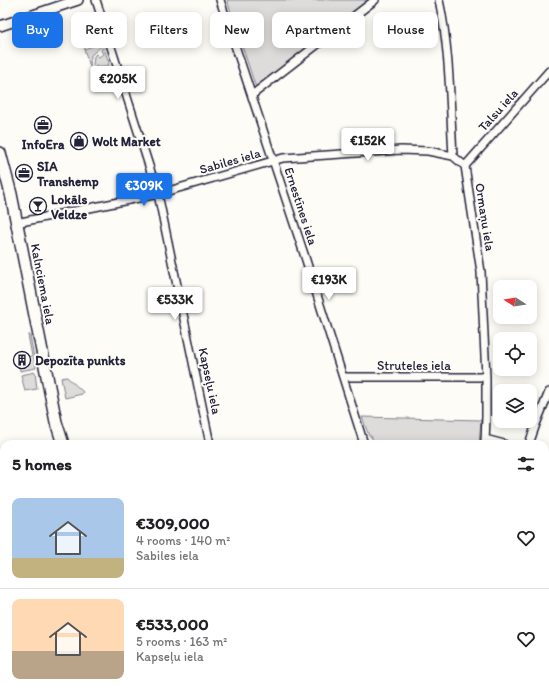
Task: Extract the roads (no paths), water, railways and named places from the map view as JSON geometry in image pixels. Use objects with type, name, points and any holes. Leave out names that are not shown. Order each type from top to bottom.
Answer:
[{"type":"main road","name":"Kalnciema iela","points":[[0,153],[11,194],[56,422],[62,440]]},
{"type":"main road","name":"Kalnciema iela","points":[[56,422],[57,440]]},
{"type":"street","points":[[0,26],[78,0]]},
{"type":"street","name":"Kapseļu iela","points":[[96,0],[158,194],[209,440]]},
{"type":"street","name":"Ernestīnes iela","points":[[220,0],[274,161],[363,440]]},
{"type":"street","points":[[252,95],[375,0]]},
{"type":"street","points":[[439,0],[446,51],[453,156],[465,166]]},
{"type":"street","name":"Talsu iela","points":[[465,166],[549,71]]},
{"type":"street","name":"Sabiles iela","points":[[16,223],[158,194],[283,158],[402,150],[428,151],[453,156]]},
{"type":"street","name":"Ormaņu iela","points":[[465,166],[481,272],[486,377],[485,440]]},
{"type":"street","name":"Struteles iela","points":[[343,377],[486,377]]},
{"type":"street","points":[[530,440],[549,392]]},
{"type":"place","name":"InfoEra","points":[[43,125]]},
{"type":"place","name":"Wolt Market","points":[[79,141]]},
{"type":"place","name":"SIA Transhemp","points":[[24,173]]},
{"type":"place","name":"Lokāls Veldze","points":[[38,206]]},
{"type":"place","name":"Depozīta punkts","points":[[22,360]]}]
